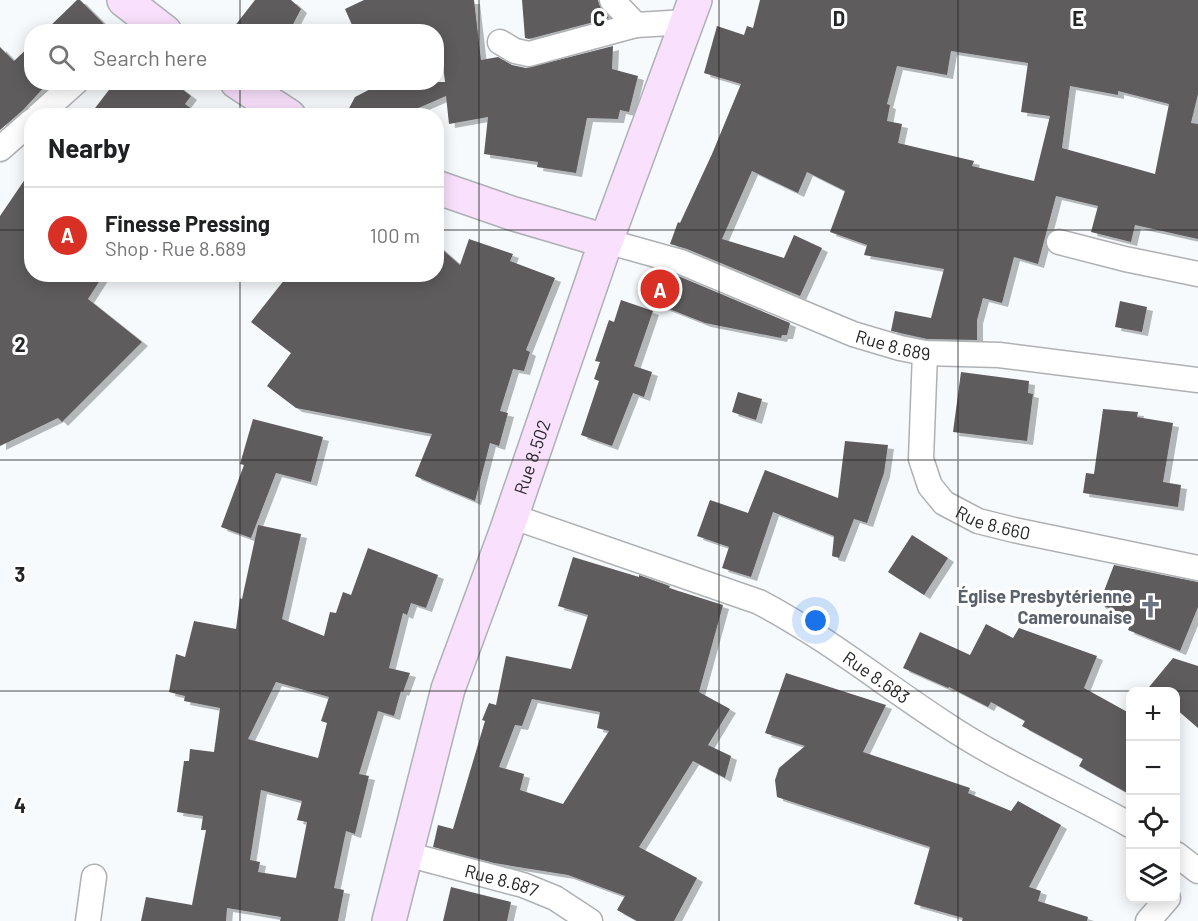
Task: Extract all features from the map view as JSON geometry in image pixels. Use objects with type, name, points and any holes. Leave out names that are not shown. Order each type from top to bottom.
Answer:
[{"type":"main road","name":"Rue 8.502","points":[[389,921],[448,689],[511,516],[606,241],[691,11]]},
{"type":"main road","points":[[249,90],[277,108]]},
{"type":"main road","points":[[444,190],[511,213],[606,241]]},
{"type":"street","points":[[612,0],[636,25]]},
{"type":"street","points":[[500,42],[515,51],[529,54],[691,11]]},
{"type":"street","points":[[47,108],[67,90]]},
{"type":"street","points":[[0,149],[24,128]]},
{"type":"street","name":"Rue 8.689","points":[[606,241],[681,262],[853,334],[900,348],[925,353],[999,355],[1198,380]]},
{"type":"street","points":[[1059,242],[1198,274]]},
{"type":"street","name":"Rue 8.660","points":[[925,353],[921,459],[930,486],[944,503],[978,521],[1005,528],[1198,568]]},
{"type":"street","name":"Rue 8.683","points":[[511,516],[759,602],[796,621],[832,644],[943,723],[1000,757],[1080,796],[1126,822]]},
{"type":"street","name":"Rue 8.687","points":[[406,854],[523,885],[555,898],[590,921]]},
{"type":"street","points":[[1180,857],[1198,873],[1180,888]]},
{"type":"street","points":[[88,921],[94,878]]},
{"type":"street","points":[[1148,921],[1164,903]]},
{"type":"building","points":[[77,0],[80,0],[104,24],[52,24]]},
{"type":"building","points":[[255,0],[291,0],[301,9],[293,24],[236,24]]},
{"type":"building","points":[[364,0],[474,0],[481,60],[498,57],[512,65],[526,68],[613,46],[612,69],[638,76],[629,112],[620,110],[618,119],[587,118],[576,173],[537,167],[538,162],[484,154],[488,117],[449,124],[446,96],[418,108],[349,108],[355,97],[369,90],[444,90],[444,24],[352,24],[345,9]]},
{"type":"building","points":[[522,0],[598,0],[601,9],[609,18],[529,39],[525,38]]},
{"type":"building","points":[[760,0],[1198,0],[1198,94],[1191,123],[1198,124],[1198,239],[1135,225],[1131,242],[1091,232],[1098,206],[1056,196],[1038,264],[1014,257],[1002,303],[983,298],[977,320],[977,340],[927,339],[891,331],[895,311],[931,318],[944,269],[864,255],[867,245],[830,232],[845,191],[807,172],[798,193],[752,171],[722,239],[784,258],[794,235],[822,248],[800,296],[670,244],[678,222],[680,223],[712,154],[741,84],[704,73],[717,26],[744,35],[747,26],[753,28]],"holes":[[[951,51],[1028,63],[1021,112],[1050,116],[1034,181],[972,166],[974,161],[898,143],[902,124],[887,121],[890,105],[887,104],[897,66],[947,75]],[[1070,86],[1118,95],[1118,91],[1169,104],[1155,174],[1062,148]]]},
{"type":"building","points":[[0,47],[14,61],[24,52],[24,90],[42,90],[0,130]]},
{"type":"building","points":[[109,90],[183,90],[191,96],[185,104],[190,108],[95,108]]},
{"type":"building","points":[[24,181],[24,282],[99,282],[88,299],[142,342],[62,422],[58,418],[0,446],[0,216]]},
{"type":"building","points":[[469,239],[513,254],[510,261],[555,278],[526,350],[530,352],[524,371],[513,369],[500,411],[508,413],[499,446],[490,443],[475,501],[415,476],[432,434],[296,408],[267,386],[291,353],[251,322],[283,282],[444,282],[444,251],[460,265]]},
{"type":"building","points":[[660,271],[676,275],[790,323],[787,335],[782,335],[781,338],[705,323],[649,301]]},
{"type":"building","points":[[621,300],[653,311],[634,366],[652,372],[644,397],[633,393],[612,446],[581,435],[599,381],[594,379],[600,362],[595,361],[609,320],[614,322]]},
{"type":"building","points":[[1120,301],[1147,307],[1142,332],[1115,327]]},
{"type":"building","points":[[961,372],[1029,381],[1028,393],[1033,394],[1027,441],[953,432]]},
{"type":"building","points":[[738,392],[762,399],[756,420],[732,412]]},
{"type":"building","points":[[1103,409],[1138,412],[1137,417],[1173,423],[1163,482],[1181,485],[1178,507],[1083,493],[1086,473],[1094,474]]},
{"type":"building","points":[[253,419],[323,437],[311,482],[276,473],[251,538],[221,527],[244,465],[240,464]]},
{"type":"building","points":[[845,441],[888,445],[884,473],[867,523],[854,519],[839,558],[832,556],[834,536],[773,512],[751,577],[722,568],[729,547],[697,536],[710,500],[748,513],[765,470],[838,498]]},
{"type":"building","points":[[258,525],[301,534],[282,619],[324,636],[330,612],[336,613],[343,592],[351,595],[368,548],[438,575],[426,608],[411,603],[407,615],[403,613],[389,668],[410,673],[403,692],[401,691],[394,716],[378,711],[359,774],[369,776],[355,834],[346,831],[334,888],[344,890],[338,921],[280,921],[281,917],[227,908],[226,921],[141,921],[146,897],[192,905],[206,830],[201,830],[203,816],[177,812],[184,761],[189,761],[190,749],[214,752],[220,708],[184,701],[185,696],[169,692],[176,654],[185,657],[194,621],[236,629],[240,598],[242,599]],"holes":[[[276,682],[329,697],[321,721],[327,723],[318,758],[248,739]],[[261,790],[302,801],[297,820],[307,822],[296,878],[258,872],[260,862],[250,860]]]},
{"type":"building","points":[[912,535],[948,558],[924,595],[888,572]]},
{"type":"building","points":[[573,557],[639,577],[639,575],[670,586],[669,588],[723,605],[699,692],[730,709],[708,745],[731,756],[725,778],[693,761],[639,847],[697,878],[674,921],[637,921],[617,910],[625,896],[568,875],[494,863],[433,847],[438,825],[453,829],[485,721],[482,720],[489,703],[496,705],[506,656],[571,669],[588,615],[558,606]],"holes":[[[532,699],[600,712],[597,728],[609,731],[563,804],[520,790],[524,774],[499,767],[515,725],[522,726]]]},
{"type":"building","name":"Église Presbytérienne Camerounaise","points":[[1114,565],[1198,582],[1198,607],[1180,651],[1128,630],[1133,618],[1099,604]]},
{"type":"building","points":[[986,624],[1013,638],[1019,628],[1097,656],[1084,688],[1126,711],[1126,792],[1079,766],[1083,759],[1022,726],[1025,721],[991,702],[988,707],[949,687],[903,668],[920,632],[970,655]]},
{"type":"building","points":[[1173,658],[1198,666],[1198,728],[1180,712],[1180,687],[1149,687]]},
{"type":"building","points":[[786,673],[886,705],[863,752],[970,788],[968,793],[1011,811],[1018,801],[1061,825],[1029,887],[1041,891],[1038,901],[1088,917],[1087,921],[962,921],[963,918],[914,904],[930,847],[777,797],[775,780],[779,768],[805,746],[765,733]]},
{"type":"building","points":[[451,887],[511,902],[507,921],[443,921]]},
{"type":"place","name":"Finesse Pressing","points":[[660,289]]},
{"type":"place","name":"Église Presbytérienne Camerounaise","points":[[1150,606]]}]
